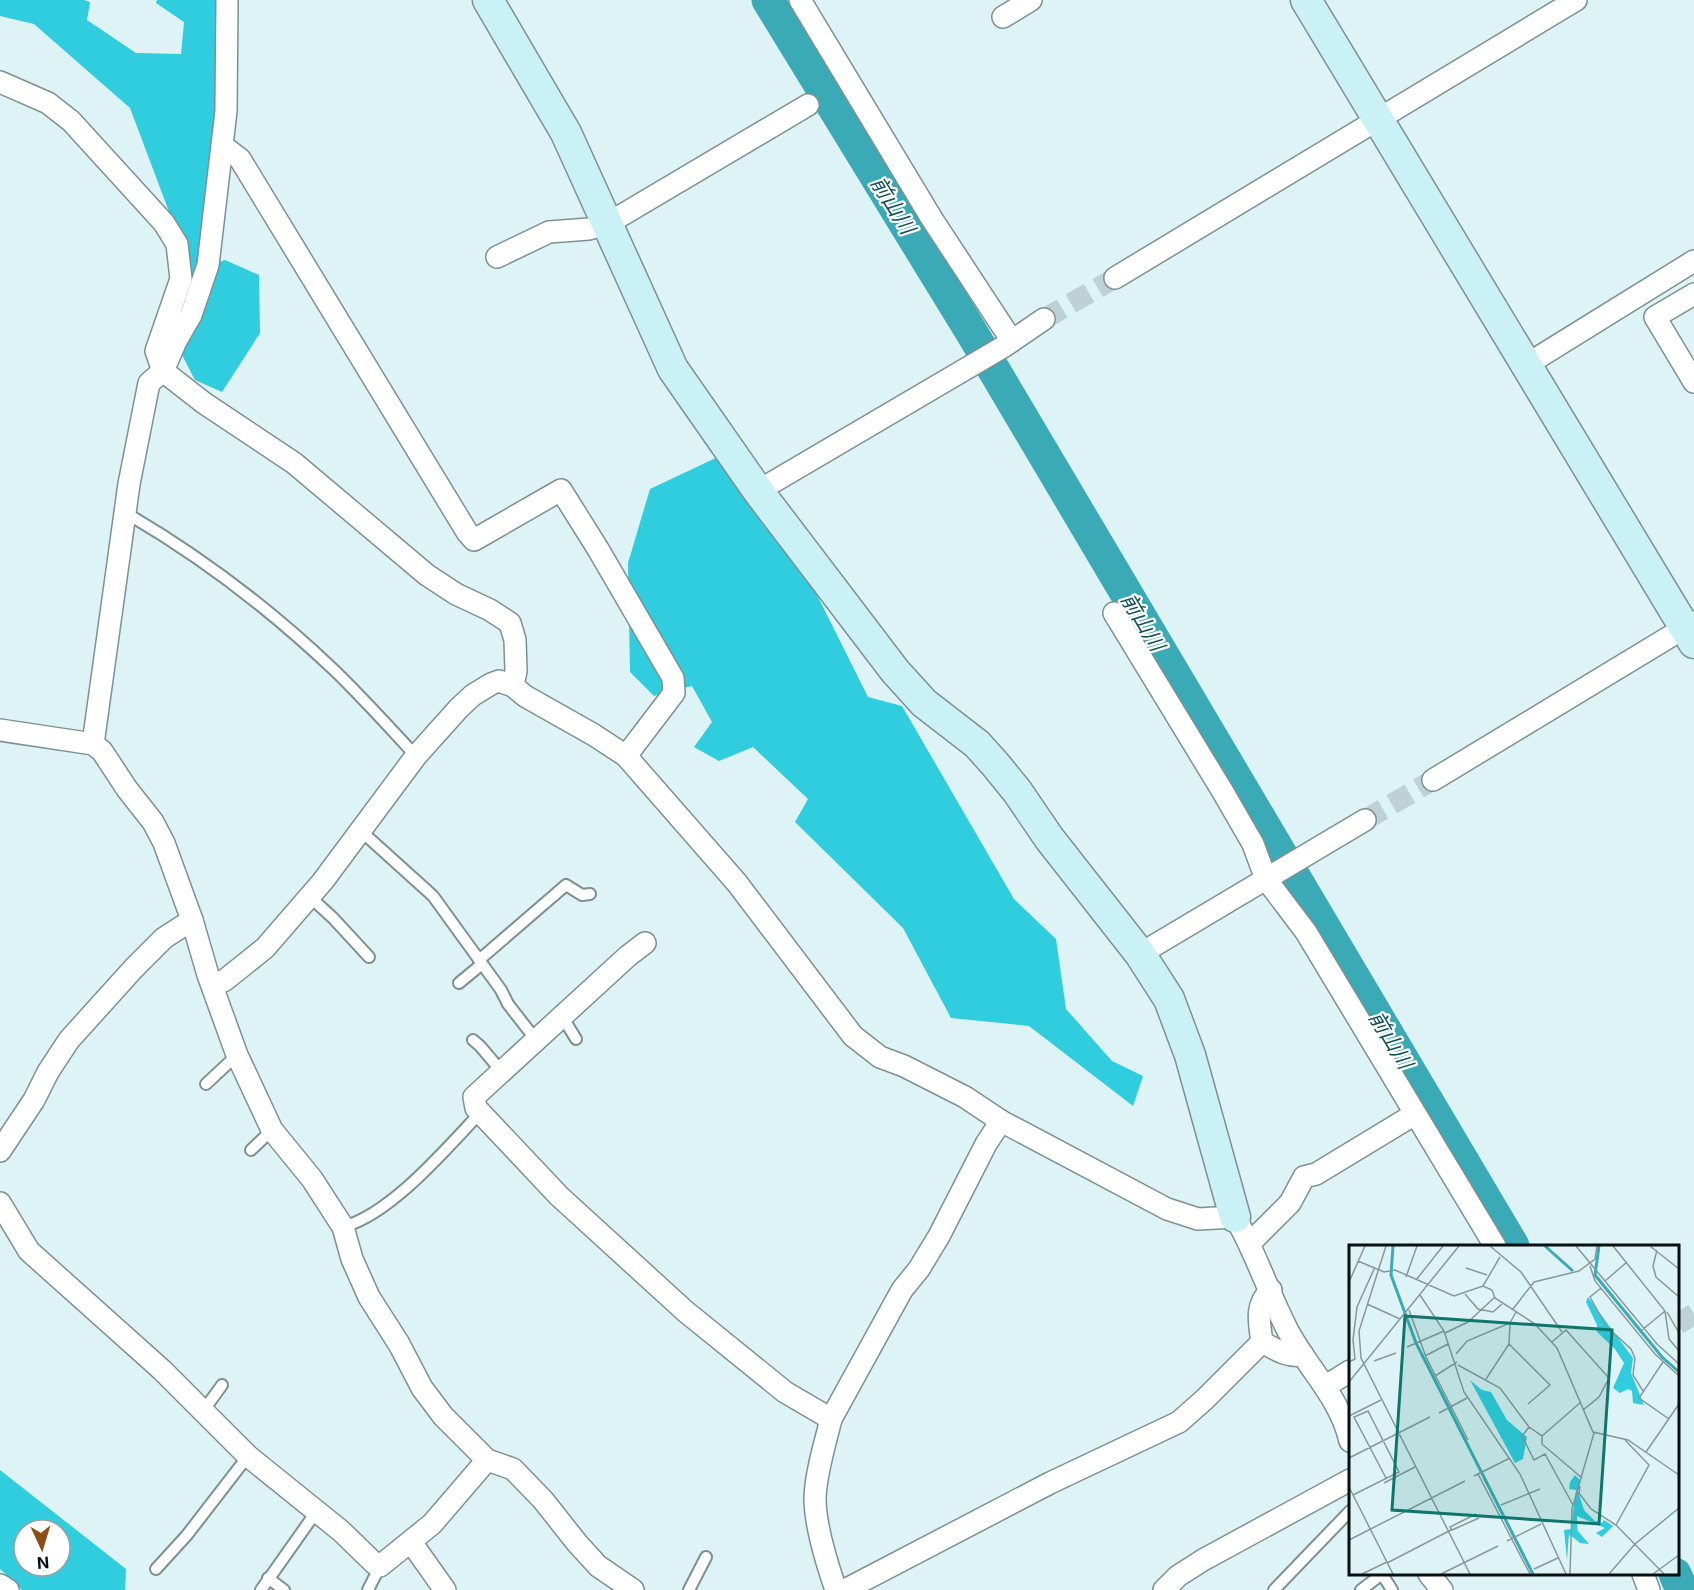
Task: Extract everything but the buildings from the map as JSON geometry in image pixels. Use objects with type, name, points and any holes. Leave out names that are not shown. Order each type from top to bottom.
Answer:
[{"type":"street","points":[[93,744],[129,484],[149,383],[163,371],[191,315],[208,265],[226,111],[227,0]]},
{"type":"street","points":[[488,0],[566,133],[673,369],[758,491],[894,671],[924,703],[977,744],[995,764],[1017,791],[1049,838],[1140,954],[1169,999],[1182,1028],[1235,1217],[1250,1243],[1288,1330],[1339,1407],[1349,1436]]},
{"type":"street","points":[[800,0],[1008,344]]},
{"type":"street","points":[[1003,17],[1031,0]]},
{"type":"street","points":[[1306,0],[1526,365],[1691,631],[1433,780]]},
{"type":"street","points":[[1115,278],[1576,0]]},
{"type":"street","points":[[0,82],[48,103],[71,122],[164,223],[177,244],[181,279],[156,351],[163,371],[204,403],[294,463],[427,575],[456,594],[490,610],[510,623],[515,640],[516,671],[513,686]]},
{"type":"street","points":[[497,257],[549,232],[589,229],[607,224],[808,105]]},
{"type":"street","points":[[223,146],[240,159],[355,350],[474,540],[561,490],[673,678],[674,693],[626,756]]},
{"type":"street","points":[[1526,365],[1694,261]]},
{"type":"street","points":[[1694,294],[1655,317],[1694,382]]},
{"type":"street","points":[[758,491],[1008,344],[1044,320]]},
{"type":"street","points":[[1114,613],[1493,1245]]},
{"type":"street","points":[[213,986],[225,980],[265,948],[310,897],[416,756],[473,695],[499,681],[513,686],[525,696],[626,756],[737,883],[853,1036],[880,1057],[904,1066],[965,1097],[1000,1121],[1167,1209],[1198,1219],[1235,1217]]},
{"type":"street","points":[[0,730],[93,744],[102,751],[127,789],[153,822],[164,843],[237,1054],[272,1130],[312,1179],[343,1227],[352,1259],[369,1297],[399,1344],[422,1388],[443,1416],[487,1460],[513,1469],[543,1500],[598,1566],[633,1590]]},
{"type":"street","points":[[1140,954],[1365,820]]},
{"type":"street","points":[[0,1151],[34,1100],[48,1072],[69,1040],[164,938],[192,920]]},
{"type":"street","points":[[645,943],[474,1097],[476,1108],[559,1196],[685,1311],[784,1392],[831,1419]]},
{"type":"street","points":[[1250,1243],[1290,1203],[1304,1177],[1316,1174],[1415,1114]]},
{"type":"street","points":[[836,1590],[819,1526],[815,1499],[831,1419],[902,1290],[919,1269],[939,1236],[1000,1121]]},
{"type":"street","points":[[0,1203],[29,1251],[162,1370],[248,1456],[341,1531],[375,1564],[380,1566],[432,1524],[487,1460]]},
{"type":"street","points":[[1262,1342],[1259,1319],[1261,1299],[1271,1290]]},
{"type":"street","points":[[1262,1342],[1287,1354],[1303,1355]]},
{"type":"street","points":[[845,1590],[1050,1483],[1179,1422],[1262,1342]]},
{"type":"street","points":[[1326,1386],[1349,1372]]},
{"type":"street","points":[[1164,1590],[1178,1576],[1203,1560],[1349,1481]]},
{"type":"street","points":[[411,1542],[446,1590]]},
{"type":"street","points":[[1430,1575],[1442,1590]]},
{"type":"street","points":[[1643,1575],[1649,1590]]},
{"type":"street","points":[[0,1585],[8,1590]]},
{"type":"lane","points":[[125,516],[131,516],[178,544],[267,611],[336,672],[416,756]]},
{"type":"lane","points":[[361,831],[434,896],[501,990],[508,1004],[536,1040]]},
{"type":"lane","points":[[459,983],[566,885],[582,895],[590,894]]},
{"type":"lane","points":[[310,897],[369,957]]},
{"type":"lane","points":[[562,1016],[576,1039]]},
{"type":"lane","points":[[473,1040],[502,1072]]},
{"type":"lane","points":[[207,1084],[237,1054]]},
{"type":"lane","points":[[343,1227],[386,1205],[480,1113]]},
{"type":"lane","points":[[251,1150],[272,1130]]},
{"type":"lane","points":[[204,1410],[222,1385]]},
{"type":"lane","points":[[156,1569],[187,1535],[248,1456]]},
{"type":"lane","points":[[261,1590],[316,1512]]},
{"type":"lane","points":[[1274,1590],[1349,1512]]},
{"type":"lane","points":[[689,1590],[706,1557]]},
{"type":"lane","points":[[369,1590],[380,1566]]},
{"type":"lane","points":[[1361,1590],[1381,1575]]},
{"type":"lane","points":[[1383,1575],[1392,1590]]},
{"type":"lane","points":[[268,1578],[284,1590]]},
{"type":"shaded area","points":[[0,0],[84,0],[90,2],[87,20],[136,53],[181,54],[184,22],[156,3],[157,0],[222,0],[221,114],[203,267],[225,260],[259,275],[260,333],[222,392],[195,380],[181,353],[180,317],[188,262],[130,108],[34,24],[0,16]]},
{"type":"shaded area","points":[[720,456],[806,573],[868,697],[902,706],[1014,899],[1056,939],[1066,1009],[1112,1061],[1143,1076],[1133,1106],[1029,1026],[951,1018],[903,928],[795,822],[808,799],[753,747],[719,761],[694,747],[712,722],[692,686],[654,696],[630,672],[628,563],[650,489]]},
{"type":"shaded area","points":[[0,1470],[61,1518],[12,1518],[12,1578],[72,1578],[72,1527],[126,1569],[125,1590],[22,1590],[0,1569]]},
{"type":"waterway","name":"前山川","points":[[768,0],[972,333],[1512,1245]]},
{"type":"waterway","name":"前山川","points":[[1675,1575],[1682,1590]]},
{"type":"tunnel","points":[[1044,319],[1115,278]]},
{"type":"tunnel","points":[[1365,820],[1433,780]]},
{"type":"tunnel","points":[[1679,1323],[1694,1314]]}]
